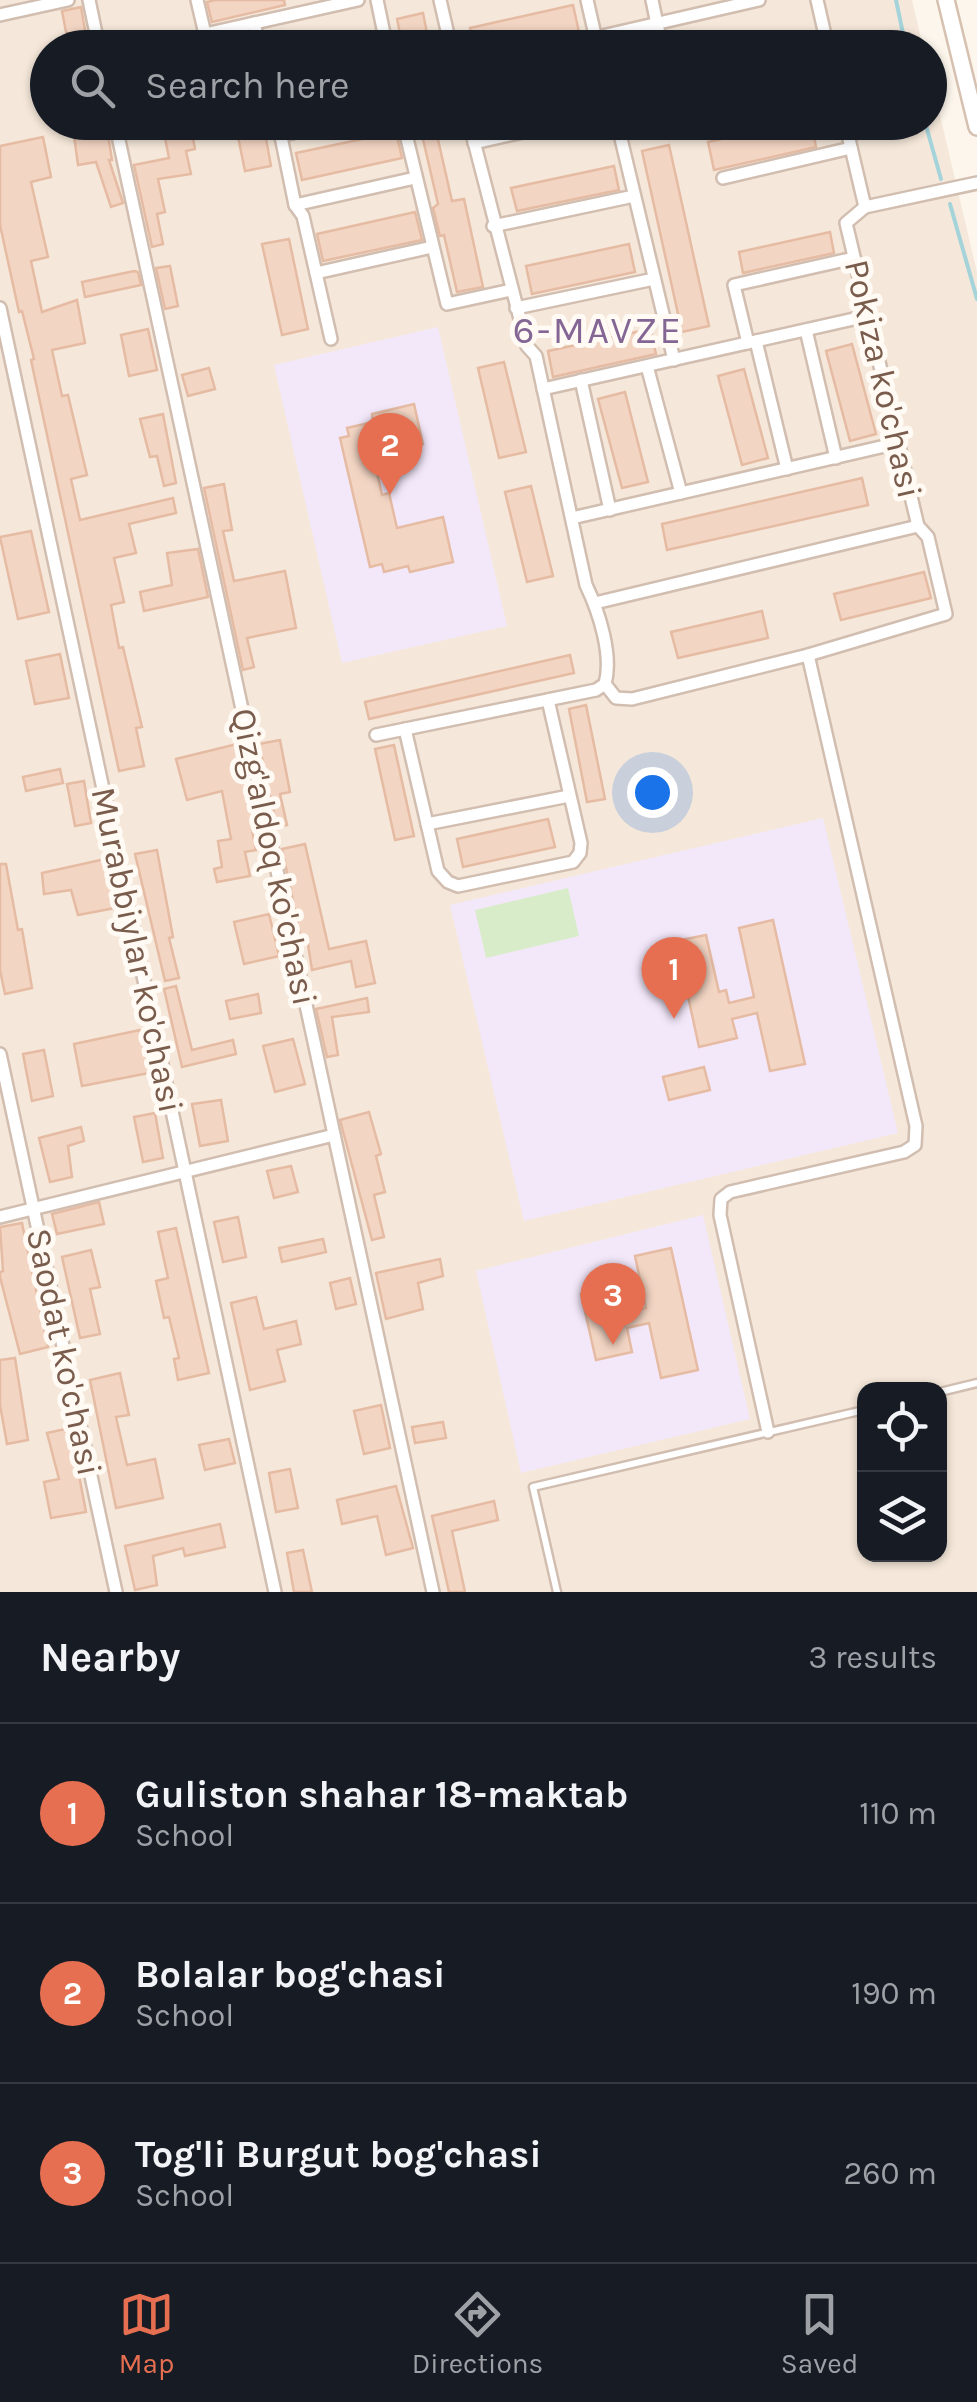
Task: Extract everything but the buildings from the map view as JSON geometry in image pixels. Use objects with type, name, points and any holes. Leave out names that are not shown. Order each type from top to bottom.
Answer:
[{"type":"main road","points":[[946,0],[977,127]]},
{"type":"street","points":[[0,15],[68,0]]},
{"type":"street","points":[[88,0],[95,30]]},
{"type":"street","points":[[197,0],[204,30]]},
{"type":"street","points":[[223,30],[358,0]]},
{"type":"street","points":[[377,0],[383,30]]},
{"type":"street","points":[[440,0],[448,30]]},
{"type":"street","points":[[587,0],[593,30]]},
{"type":"street","points":[[652,0],[658,30]]},
{"type":"street","points":[[633,30],[759,0]]},
{"type":"street","points":[[817,0],[824,30]]},
{"type":"street","points":[[254,23],[256,30]]},
{"type":"street","name":"Qizg'aldoq ko'chasi","points":[[119,140],[433,1592]]},
{"type":"street","points":[[281,140],[331,338]]},
{"type":"street","points":[[407,140],[447,304],[511,290]]},
{"type":"street","points":[[376,734],[596,690],[605,684],[609,670],[595,603],[586,586],[536,356],[527,346],[473,140]]},
{"type":"street","points":[[474,143],[487,140]]},
{"type":"street","points":[[620,140],[674,360]]},
{"type":"street","name":"Pokiza ko'chasi","points":[[808,654],[946,614],[928,537],[918,526],[846,223],[864,207],[849,140]]},
{"type":"street","points":[[722,178],[851,148]]},
{"type":"street","points":[[295,205],[415,178]]},
{"type":"street","points":[[864,207],[977,183]]},
{"type":"street","points":[[494,226],[634,196]]},
{"type":"street","points":[[316,273],[432,246]]},
{"type":"street","points":[[787,469],[734,285],[854,258]]},
{"type":"street","points":[[516,308],[654,279]]},
{"type":"street","name":"Murabbiylar ko'chasi","points":[[0,308],[275,1592]]},
{"type":"street","points":[[543,388],[868,316]]},
{"type":"street","points":[[806,330],[836,458]]},
{"type":"street","points":[[647,366],[681,494]]},
{"type":"street","points":[[581,380],[610,510]]},
{"type":"street","points":[[572,518],[898,443]]},
{"type":"street","points":[[595,603],[918,526]]},
{"type":"street","points":[[605,684],[616,698],[632,699],[808,654],[916,1126],[914,1145],[904,1152],[730,1192],[721,1199],[720,1215],[768,1432]]},
{"type":"street","points":[[405,728],[438,871],[458,886],[573,862],[580,853],[581,843],[548,700]]},
{"type":"street","points":[[427,824],[569,796]]},
{"type":"street","name":"Saodat ko'chasi","points":[[0,1054],[116,1592]]},
{"type":"street","points":[[0,1218],[334,1135]]},
{"type":"lane","points":[[947,1390],[977,1383]]},
{"type":"lane","points":[[556,1592],[532,1487],[857,1412]]},
{"type":"shaded area","points":[[0,0],[912,0],[919,30],[30,30],[30,140],[946,140],[977,272],[977,1592],[0,1592]]},
{"type":"shaded area","points":[[438,327],[507,626],[342,663],[274,365]]},
{"type":"shaded area","points":[[823,818],[898,1133],[524,1221],[450,905]]},
{"type":"shaded area","points":[[703,1215],[750,1419],[521,1473],[476,1271]]},
{"type":"green space","points":[[568,888],[579,936],[486,958],[475,910]]},
{"type":"waterway","points":[[896,0],[902,30]]},
{"type":"waterway","points":[[930,140],[941,179]]},
{"type":"waterway","points":[[950,204],[977,299]]},
{"type":"place","name":"Bolalar bog'chasi","points":[[390,495]]},
{"type":"place","name":"Guliston shahar 18-maktab","points":[[674,1019]]},
{"type":"place","name":"Tog'li Burgut bog'chasi","points":[[613,1345]]},
{"type":"district","name":"6-MAVZE","points":[[598,330]]}]
